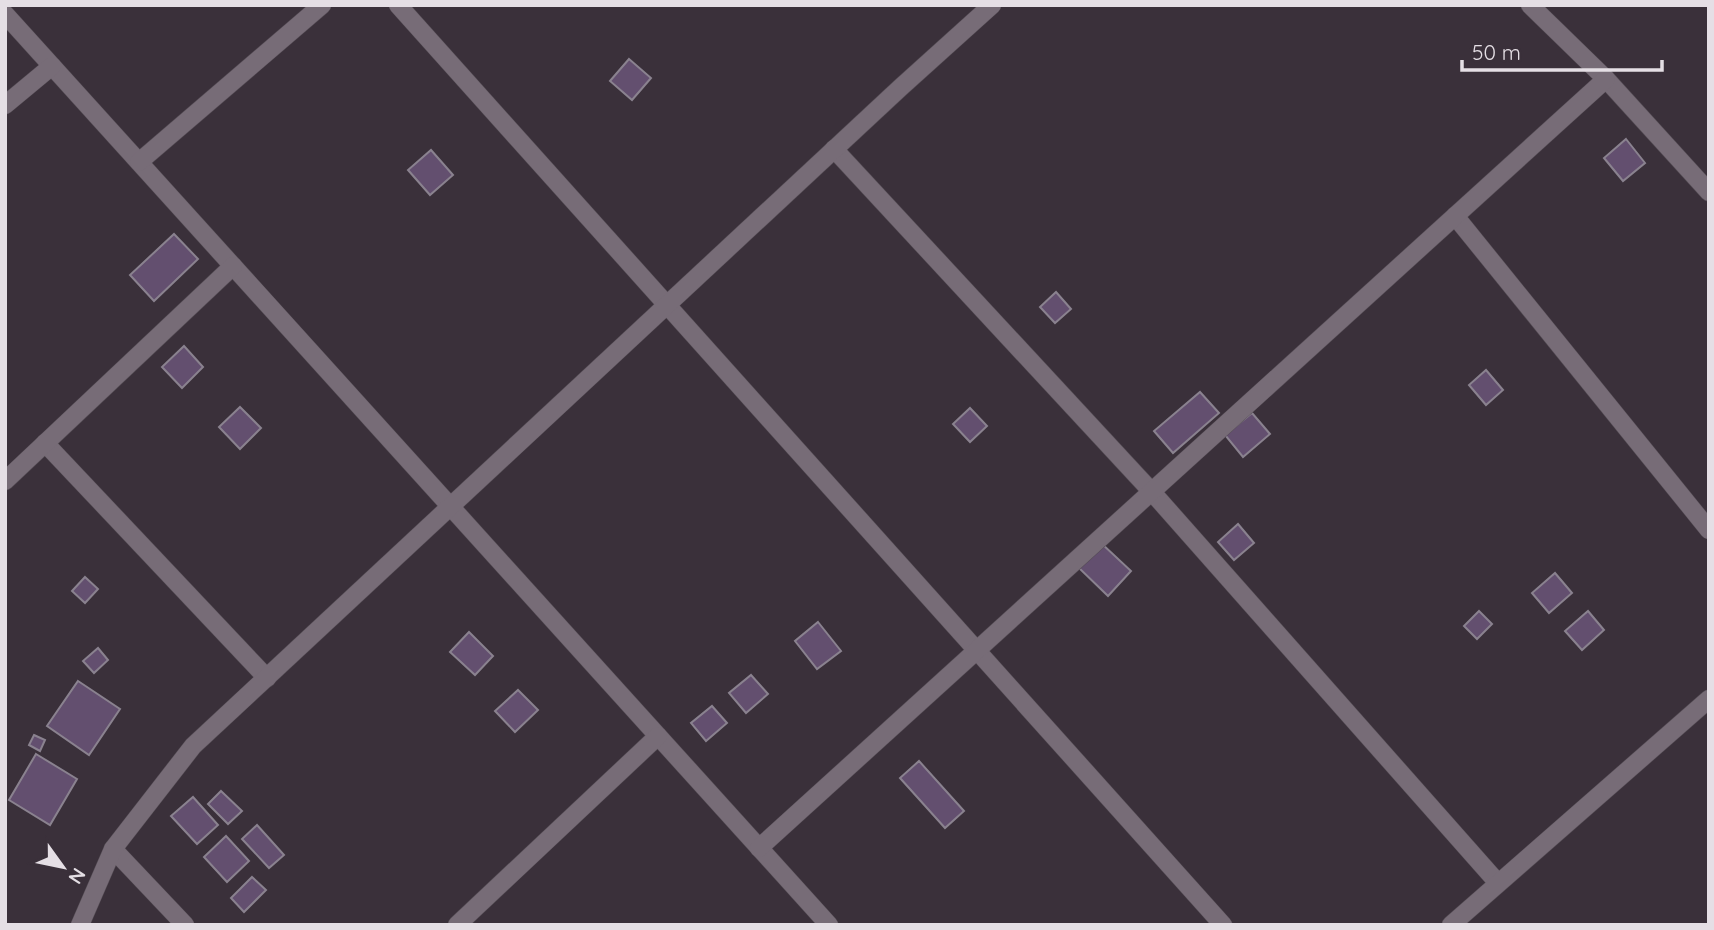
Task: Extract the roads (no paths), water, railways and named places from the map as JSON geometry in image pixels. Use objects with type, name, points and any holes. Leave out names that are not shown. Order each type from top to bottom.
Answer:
[{"type":"street","points":[[139,162],[321,5]]},
{"type":"street","points":[[398,5],[1223,925]]},
{"type":"street","points":[[80,925],[113,849],[193,746],[992,5]]},
{"type":"street","points":[[1530,5],[1606,79],[1709,192]]},
{"type":"street","points":[[5,14],[829,925]]},
{"type":"street","points":[[5,105],[52,66]]},
{"type":"street","points":[[759,848],[1606,79]]},
{"type":"street","points":[[834,149],[1152,492],[1499,883]]},
{"type":"street","points":[[1455,216],[1709,530]]},
{"type":"street","points":[[6,480],[233,266]]},
{"type":"street","points":[[45,443],[267,678]]},
{"type":"street","points":[[1451,925],[1709,699]]},
{"type":"street","points":[[457,925],[658,736]]},
{"type":"street","points":[[113,849],[185,925]]}]
